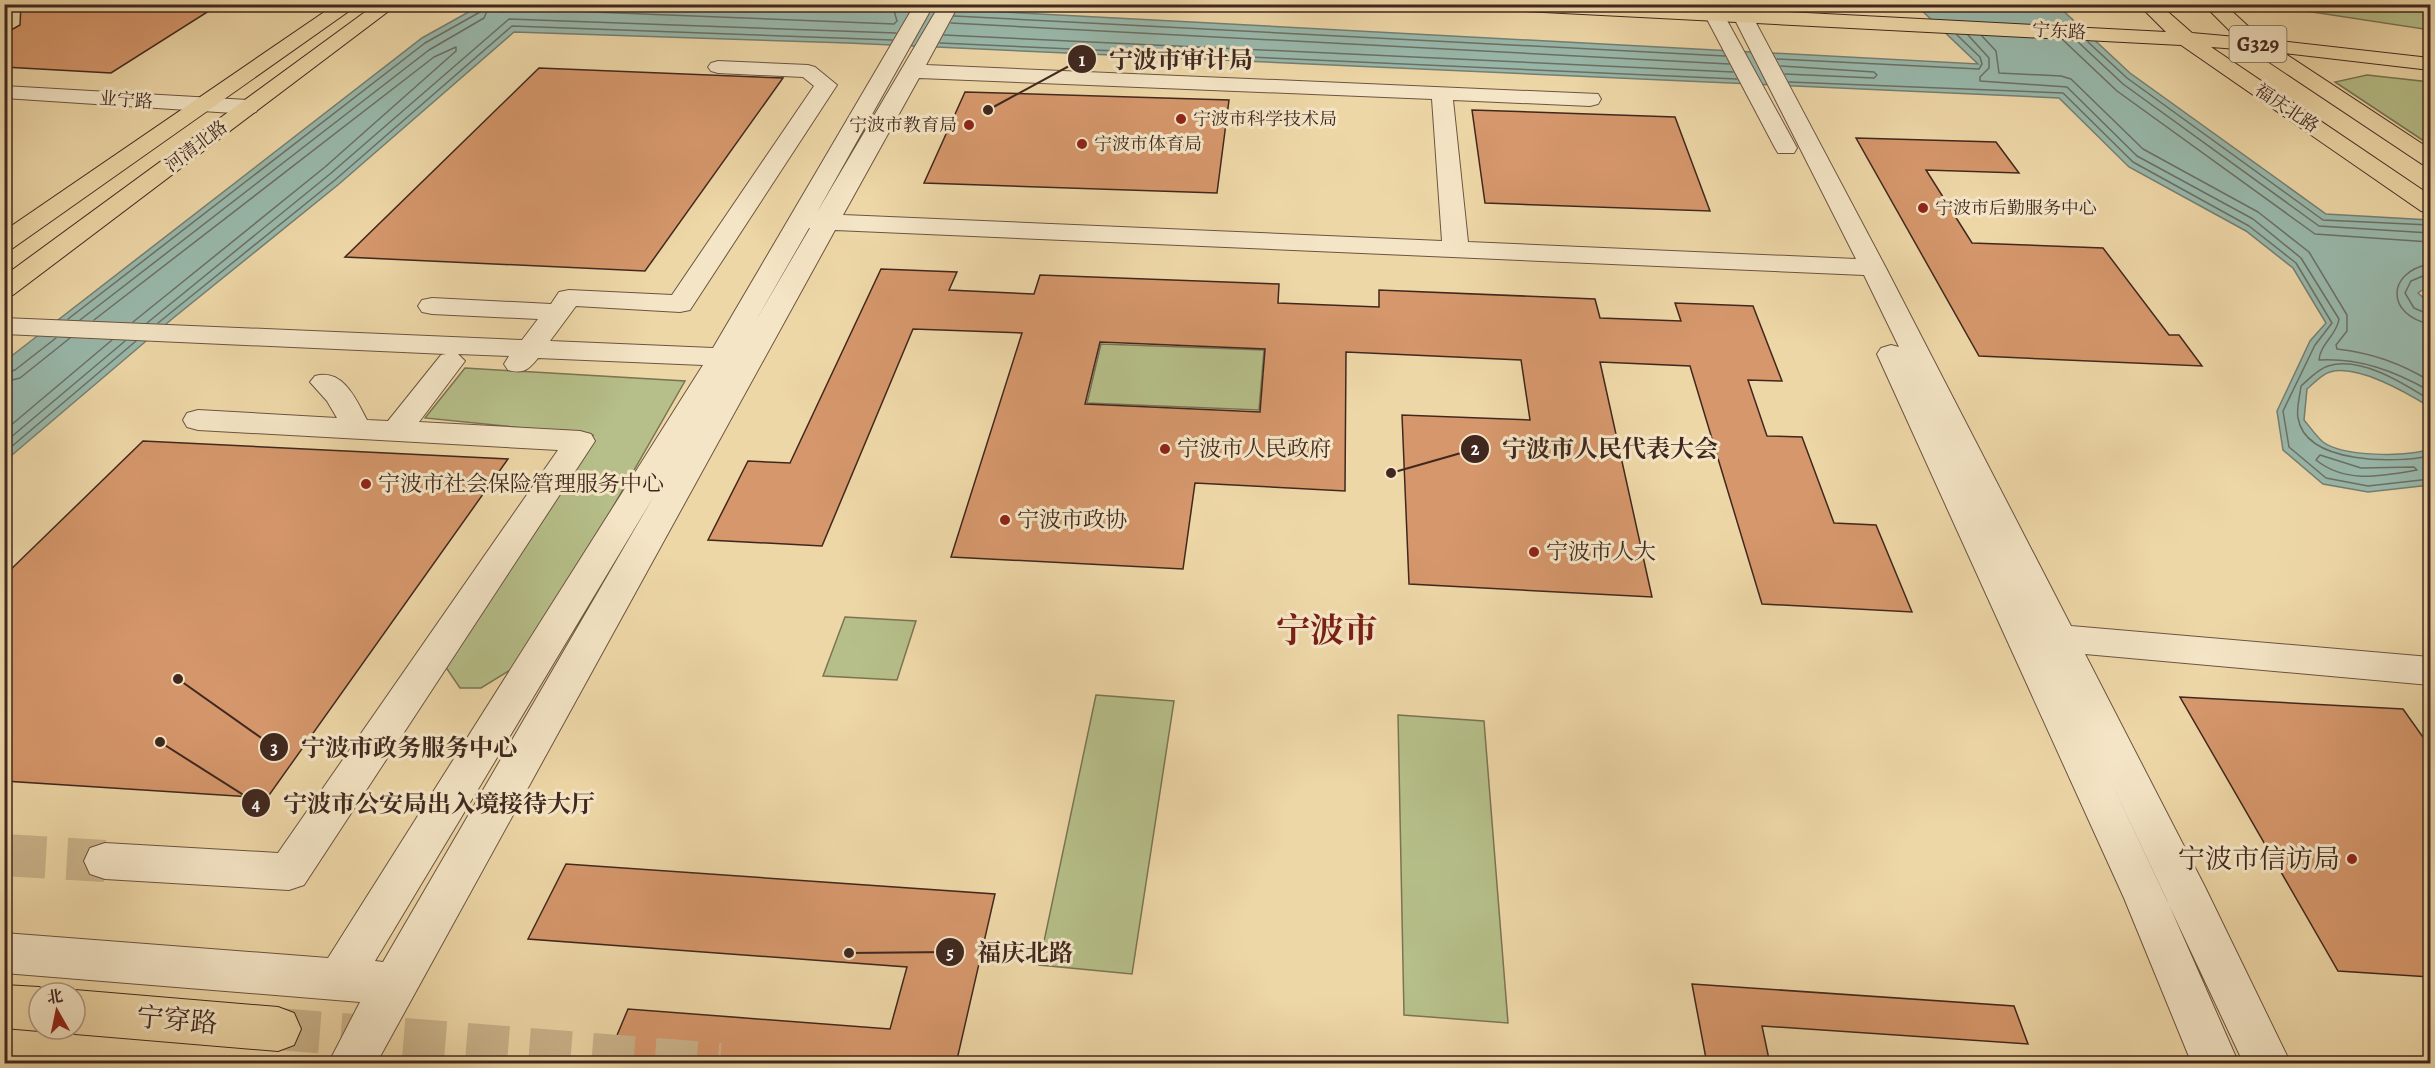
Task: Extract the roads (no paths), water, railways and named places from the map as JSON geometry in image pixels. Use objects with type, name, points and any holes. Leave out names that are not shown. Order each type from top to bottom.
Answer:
[{"type":"main road","name":"河清北路","points":[[4,243],[350,4]]},
{"type":"main road","name":"河清北路","points":[[4,289],[389,4]]},
{"type":"main road","name":"宁东路","points":[[1506,4],[1725,9],[2085,32],[2256,44],[2430,64]]},
{"type":"main road","points":[[2127,14],[2154,10],[2202,14]]},
{"type":"main road","name":"福庆北路","points":[[2154,10],[2187,40],[2430,206]]},
{"type":"main road","name":"福庆北路","points":[[2202,14],[2233,21],[2256,44],[2430,159]]},
{"type":"main road","name":"G329","points":[[2233,21],[2430,48]]},
{"type":"main road","points":[[4,1006],[27,1008]]},
{"type":"main road","name":"宁穿路","points":[[87,1013],[278,1029]]},
{"type":"street","points":[[351,1064],[731,365],[817,215],[925,4]]},
{"type":"street","points":[[817,215],[914,71],[950,4]]},
{"type":"street","points":[[1725,9],[2059,639],[2190,900],[2268,1064]]},
{"type":"street","points":[[4,339],[451,361],[522,357],[569,298],[680,304],[826,85],[808,71],[718,67]]},
{"type":"street","points":[[914,71],[1590,99]]},
{"type":"street","name":"业宁路","points":[[4,92],[248,108]]},
{"type":"street","points":[[1442,94],[1456,244]]},
{"type":"street","name":"业宁路","points":[[4,111],[225,124]]},
{"type":"street","points":[[817,215],[1858,261]]},
{"type":"street","points":[[1858,261],[2023,635],[2145,898],[2216,1064]]},
{"type":"street","points":[[432,306],[557,312]]},
{"type":"street","points":[[4,326],[522,357],[731,365]]},
{"type":"street","points":[[396,431],[451,361]]},
{"type":"street","points":[[340,979],[731,365]]},
{"type":"street","points":[[325,381],[338,391],[345,410],[358,429]]},
{"type":"street","points":[[105,861],[289,872],[580,441],[198,420]]},
{"type":"street","points":[[2023,635],[2430,671]]},
{"type":"street","points":[[4,953],[394,984]]},
{"type":"water","points":[[481,5],[891,6],[1978,64],[1916,5],[2057,5],[2130,73],[2326,214],[2430,220],[2430,285],[2418,293],[2430,303],[2430,407],[2409,394],[2368,376],[2354,372],[2330,372],[2307,389],[2304,420],[2323,442],[2345,451],[2391,454],[2430,449],[2430,485],[2368,492],[2323,484],[2283,450],[2277,411],[2310,341],[2326,323],[2293,268],[2246,231],[2129,167],[2059,98],[848,43],[514,32],[339,184],[172,319],[5,461],[5,361],[422,38]]},
{"type":"tunnel","points":[[4,855],[105,861]]},
{"type":"tunnel","points":[[278,1029],[720,1064]]},
{"type":"place","name":"宁波市审计局","points":[[988,110]]},
{"type":"place","name":"宁波市科学技术局","points":[[1181,119]]},
{"type":"place","name":"宁波市教育局","points":[[969,125]]},
{"type":"place","name":"宁波市体育局","points":[[1082,144]]},
{"type":"place","name":"宁波市后勤服务中心","points":[[1923,208]]},
{"type":"place","name":"宁波市人民政府","points":[[1165,449]]},
{"type":"place","name":"宁波市人民代表大会","points":[[1391,473]]},
{"type":"place","name":"宁波市社会保险管理服务中心","points":[[366,484]]},
{"type":"place","name":"宁波市政协","points":[[1005,520]]},
{"type":"place","name":"宁波市人大","points":[[1534,552]]},
{"type":"place","name":"宁波市政务服务中心","points":[[178,679]]},
{"type":"place","name":"宁波市公安局出入境接待大厅","points":[[160,742]]},
{"type":"place","name":"宁波市信访局","points":[[2352,859]]},
{"type":"place","name":"福庆北路","points":[[849,953]]},
{"type":"district","name":"宁波市","points":[[1327,630]]}]
